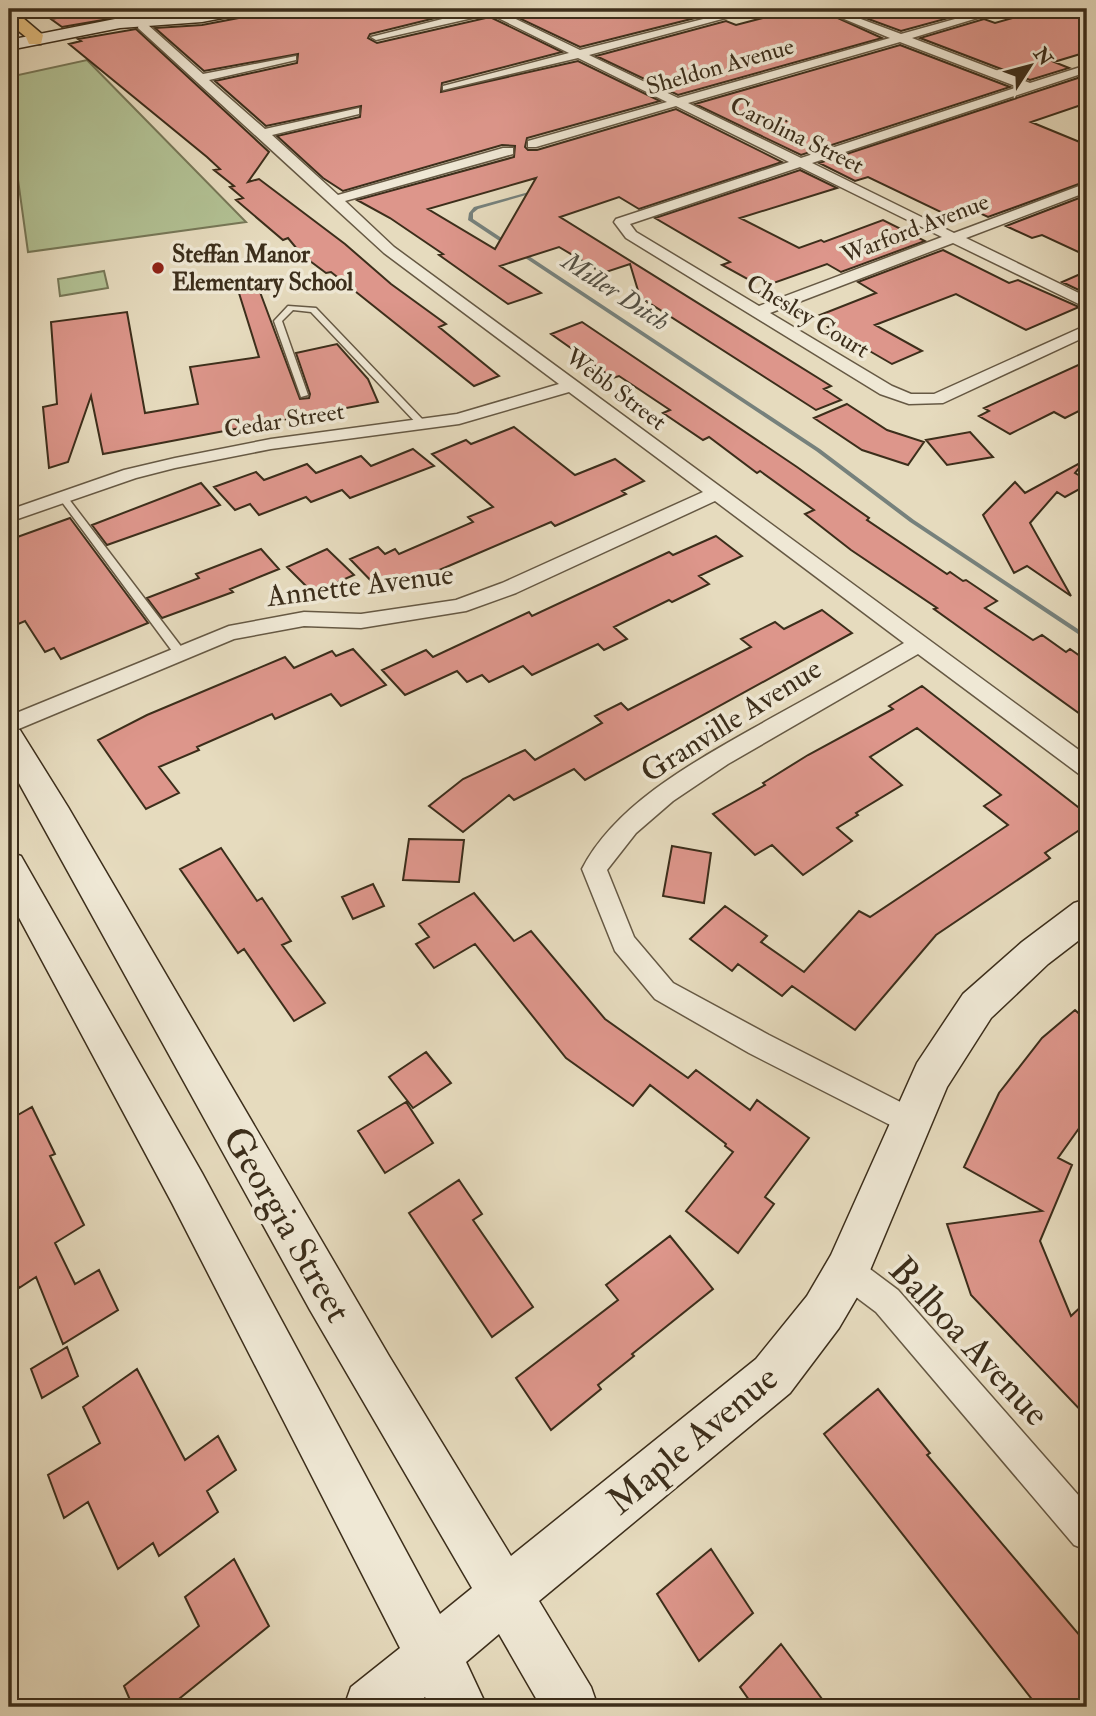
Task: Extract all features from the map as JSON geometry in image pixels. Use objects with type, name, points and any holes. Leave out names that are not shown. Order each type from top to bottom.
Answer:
[{"type":"highway","points":[[12,9],[16,20],[34,35],[35,40]]},
{"type":"highway","points":[[10,34],[35,40]]},
{"type":"main road","points":[[35,40],[144,14],[202,17],[249,9]]},
{"type":"main road","name":"Georgia Street","points":[[9,738],[67,834],[373,1374],[571,1707]]},
{"type":"main road","points":[[9,866],[187,1188],[460,1707]]},
{"type":"main road","name":"Maple Avenue","points":[[371,1707],[774,1376],[822,1312],[847,1271],[931,1076],[977,1006],[1035,953],[1087,914]]},
{"type":"street","points":[[376,37],[493,9]]},
{"type":"street","name":"Carolina Street","points":[[493,9],[579,54],[1087,303]]},
{"type":"street","points":[[447,88],[754,9]]},
{"type":"street","points":[[825,9],[1029,87]]},
{"type":"street","name":"Sheldon Avenue","points":[[532,144],[1002,9]]},
{"type":"street","name":"Webb Street","points":[[144,14],[142,26],[389,250],[1087,768]]},
{"type":"street","points":[[201,78],[292,58]]},
{"type":"street","points":[[800,162],[1087,68]]},
{"type":"street","points":[[263,133],[355,111]]},
{"type":"street","points":[[335,200],[508,151]]},
{"type":"street","name":"Chesley Court","points":[[800,162],[621,222],[631,235],[660,253],[886,390],[909,399],[937,399],[1087,330]]},
{"type":"street","name":"Warford Avenue","points":[[759,312],[1087,187]]},
{"type":"street","name":"Cedar Street","points":[[9,516],[130,474],[175,463],[271,444],[469,416],[571,386]]},
{"type":"street","name":"Annette Avenue","points":[[9,725],[229,633],[304,620],[361,621],[459,606],[509,588],[715,494]]},
{"type":"street","name":"Granville Avenue","points":[[910,1121],[759,1044],[664,991],[624,943],[594,869],[628,826],[665,794],[720,758],[919,644]]},
{"type":"street","name":"Balboa Avenue","points":[[847,1271],[887,1301],[1087,1532]]},
{"type":"lane","points":[[304,395],[278,321],[290,308],[313,310],[422,424]]},
{"type":"lane","points":[[62,496],[179,652]]},
{"type":"green space","points":[[87,60],[246,222],[28,252],[15,158],[9,147],[9,77]]},
{"type":"green space","points":[[104,271],[108,288],[60,296],[58,279]]},
{"type":"building","points":[[107,9],[137,9],[138,14],[62,27],[51,19]]},
{"type":"building","points":[[258,9],[472,9],[370,34],[368,38],[377,43],[490,17],[562,52],[442,83],[441,92],[578,61],[660,101],[527,138],[525,147],[528,150],[537,150],[676,109],[782,162],[639,209],[619,197],[560,217],[831,386],[824,389],[841,400],[816,410],[640,297],[630,264],[603,273],[559,247],[500,266],[541,293],[508,304],[439,255],[443,254],[390,218],[357,200],[514,157],[515,146],[502,145],[343,191],[323,178],[277,136],[360,117],[361,106],[266,126],[215,81],[297,63],[298,54],[204,71],[155,28],[202,25],[249,16]],"holes":[[[536,178],[495,249],[428,209]]]},
{"type":"building","points":[[507,9],[697,9],[711,14],[580,47],[506,12]]},
{"type":"building","points":[[797,9],[818,9],[882,38],[678,95],[596,56],[726,21],[736,25]]},
{"type":"building","points":[[841,9],[955,9],[967,13],[901,31]]},
{"type":"building","points":[[1044,9],[1087,9],[1087,52],[1054,62],[1069,68],[1030,80],[920,38],[984,19],[995,23]]},
{"type":"building","points":[[136,29],[269,152],[248,182],[259,179],[345,244],[391,284],[446,324],[439,327],[499,376],[474,386],[331,272],[326,273],[302,255],[288,238],[283,240],[236,200],[243,198],[230,187],[234,186],[214,170],[220,169],[207,157],[69,44],[81,41],[78,39]]},
{"type":"building","points":[[900,45],[1010,87],[801,155],[695,104]]},
{"type":"building","points":[[1087,75],[1087,103],[1031,122],[1087,145],[1087,181],[988,217],[969,208],[949,216],[868,177],[855,181],[819,163]]},
{"type":"building","points":[[800,170],[837,188],[740,218],[799,248],[821,240],[824,242],[883,220],[925,241],[841,272],[827,264],[768,285],[758,279],[751,281],[722,265],[730,262],[655,218]]},
{"type":"building","points":[[1087,195],[1087,256],[1042,235],[1032,238],[1006,226]]},
{"type":"building","points":[[943,250],[1009,283],[1018,280],[1079,307],[1026,330],[956,294],[875,325],[922,351],[892,364],[828,327],[835,324],[820,315],[876,293],[858,282]]},
{"type":"building","points":[[1087,271],[1087,294],[1062,282]]},
{"type":"building","points":[[257,284],[300,399],[309,398],[310,394],[296,353],[337,344],[368,379],[378,402],[103,454],[91,396],[68,462],[49,468],[43,407],[57,404],[51,322],[127,312],[145,413],[198,404],[190,367],[259,357],[238,290]]},
{"type":"building","points":[[582,322],[797,467],[869,518],[867,520],[947,574],[950,572],[963,581],[966,580],[997,601],[985,608],[1033,640],[1042,635],[1066,652],[1070,649],[1087,661],[1087,719],[934,609],[937,608],[851,550],[805,514],[814,510],[760,471],[757,473],[709,437],[703,440],[663,413],[670,410],[619,376],[613,378],[551,334]]},
{"type":"building","points":[[1087,361],[1087,407],[1065,418],[1054,412],[1010,434],[979,416],[989,411],[984,408]]},
{"type":"building","points":[[847,404],[887,430],[924,442],[908,465],[862,450],[814,418]]},
{"type":"building","points":[[514,427],[575,475],[615,459],[644,481],[622,491],[626,494],[555,526],[551,522],[430,574],[428,572],[408,581],[403,576],[377,587],[350,559],[378,547],[385,554],[395,549],[399,554],[473,522],[468,517],[493,507],[432,454],[466,440],[471,444]]},
{"type":"building","points":[[970,432],[993,457],[947,465],[926,440]]},
{"type":"building","points":[[413,449],[434,466],[350,498],[342,490],[311,502],[306,497],[259,515],[250,504],[235,510],[214,487],[256,472],[264,480],[307,464],[316,473],[361,456],[371,466]]},
{"type":"building","points":[[1078,464],[1080,467],[1075,473],[1087,480],[1087,485],[1065,497],[1057,492],[1030,523],[1071,596],[1027,566],[1014,573],[983,515],[1015,482],[1025,493]]},
{"type":"building","points":[[201,483],[220,505],[107,545],[92,525]]},
{"type":"building","points":[[70,518],[148,623],[61,659],[54,648],[45,652],[25,621],[9,628],[9,540]]},
{"type":"building","points":[[716,536],[742,556],[699,576],[709,584],[614,627],[627,639],[604,650],[598,644],[532,675],[523,666],[489,682],[482,675],[467,682],[457,671],[405,695],[382,670],[426,650],[433,657],[529,612],[532,616],[669,552],[673,555]]},
{"type":"building","points":[[261,549],[279,569],[230,589],[233,592],[162,618],[147,598],[199,578],[196,574]]},
{"type":"building","points":[[327,549],[354,575],[313,593],[287,567]]},
{"type":"building","points":[[822,610],[852,633],[585,780],[574,769],[514,800],[509,795],[463,832],[429,806],[463,779],[525,750],[535,760],[602,723],[595,716],[621,703],[628,710],[751,647],[741,639],[775,622],[784,629]]},
{"type":"building","points":[[353,649],[386,685],[341,706],[331,694],[275,719],[272,714],[197,747],[199,750],[159,767],[179,793],[146,809],[98,740],[147,715],[285,657],[294,668],[332,651],[336,656]]},
{"type":"building","points":[[922,686],[1087,814],[1087,825],[1045,853],[1050,858],[936,935],[855,1030],[792,986],[782,996],[738,964],[732,971],[690,939],[725,906],[767,936],[761,942],[804,972],[859,911],[870,917],[1008,825],[984,806],[1001,795],[917,728],[870,757],[902,785],[837,828],[852,841],[803,875],[772,845],[755,855],[713,814],[765,785],[763,783],[808,755],[893,709],[889,706]]},
{"type":"building","points":[[409,839],[464,840],[459,882],[403,880]]},
{"type":"building","points":[[672,846],[711,853],[704,903],[663,896]]},
{"type":"building","points":[[221,848],[257,901],[262,898],[291,941],[282,945],[325,1003],[294,1021],[244,949],[238,953],[180,869]]},
{"type":"building","points":[[373,884],[384,906],[353,919],[342,897]]},
{"type":"building","points":[[474,893],[514,941],[531,931],[605,1019],[688,1078],[696,1070],[750,1110],[757,1100],[809,1138],[765,1197],[774,1204],[738,1253],[686,1211],[733,1152],[726,1144],[650,1085],[633,1106],[566,1058],[475,944],[434,968],[416,944],[429,937],[419,924]]},
{"type":"building","points":[[1075,1010],[1087,1021],[1087,1117],[1058,1158],[1072,1165],[1040,1241],[1071,1316],[1087,1301],[1087,1417],[971,1295],[947,1224],[1042,1211],[964,1167],[999,1093],[1042,1038]]},
{"type":"building","points":[[426,1052],[451,1083],[413,1108],[389,1077]]},
{"type":"building","points":[[406,1102],[433,1143],[385,1173],[358,1131]]},
{"type":"building","points":[[32,1107],[55,1154],[50,1156],[84,1225],[55,1243],[75,1284],[99,1270],[118,1310],[63,1344],[36,1277],[19,1288],[9,1265],[9,1120]]},
{"type":"building","points":[[459,1180],[482,1214],[473,1220],[533,1307],[492,1337],[409,1213]]},
{"type":"building","points":[[670,1236],[713,1289],[632,1354],[634,1356],[598,1385],[601,1389],[551,1430],[516,1378],[618,1300],[606,1285]]},
{"type":"building","points":[[67,1347],[78,1376],[42,1398],[31,1369]]},
{"type":"building","points":[[137,1369],[185,1460],[218,1436],[236,1470],[207,1491],[218,1512],[159,1556],[153,1543],[118,1569],[88,1502],[64,1518],[48,1475],[100,1443],[83,1407]]},
{"type":"building","points":[[878,1389],[930,1453],[927,1455],[1087,1644],[1087,1707],[1038,1707],[824,1434]]},
{"type":"building","points":[[711,1549],[753,1613],[699,1661],[657,1594]]},
{"type":"building","points":[[234,1559],[269,1626],[169,1707],[133,1707],[124,1686],[199,1626],[185,1597]]},
{"type":"building","points":[[781,1644],[828,1707],[754,1707],[740,1687]]},
{"type":"waterway","name":"Miller Ditch","points":[[538,191],[476,208],[471,213],[470,220],[818,450],[912,521],[1087,638]]},
{"type":"place","name":"Steffan Manor Elementary School","points":[[158,268]]}]
